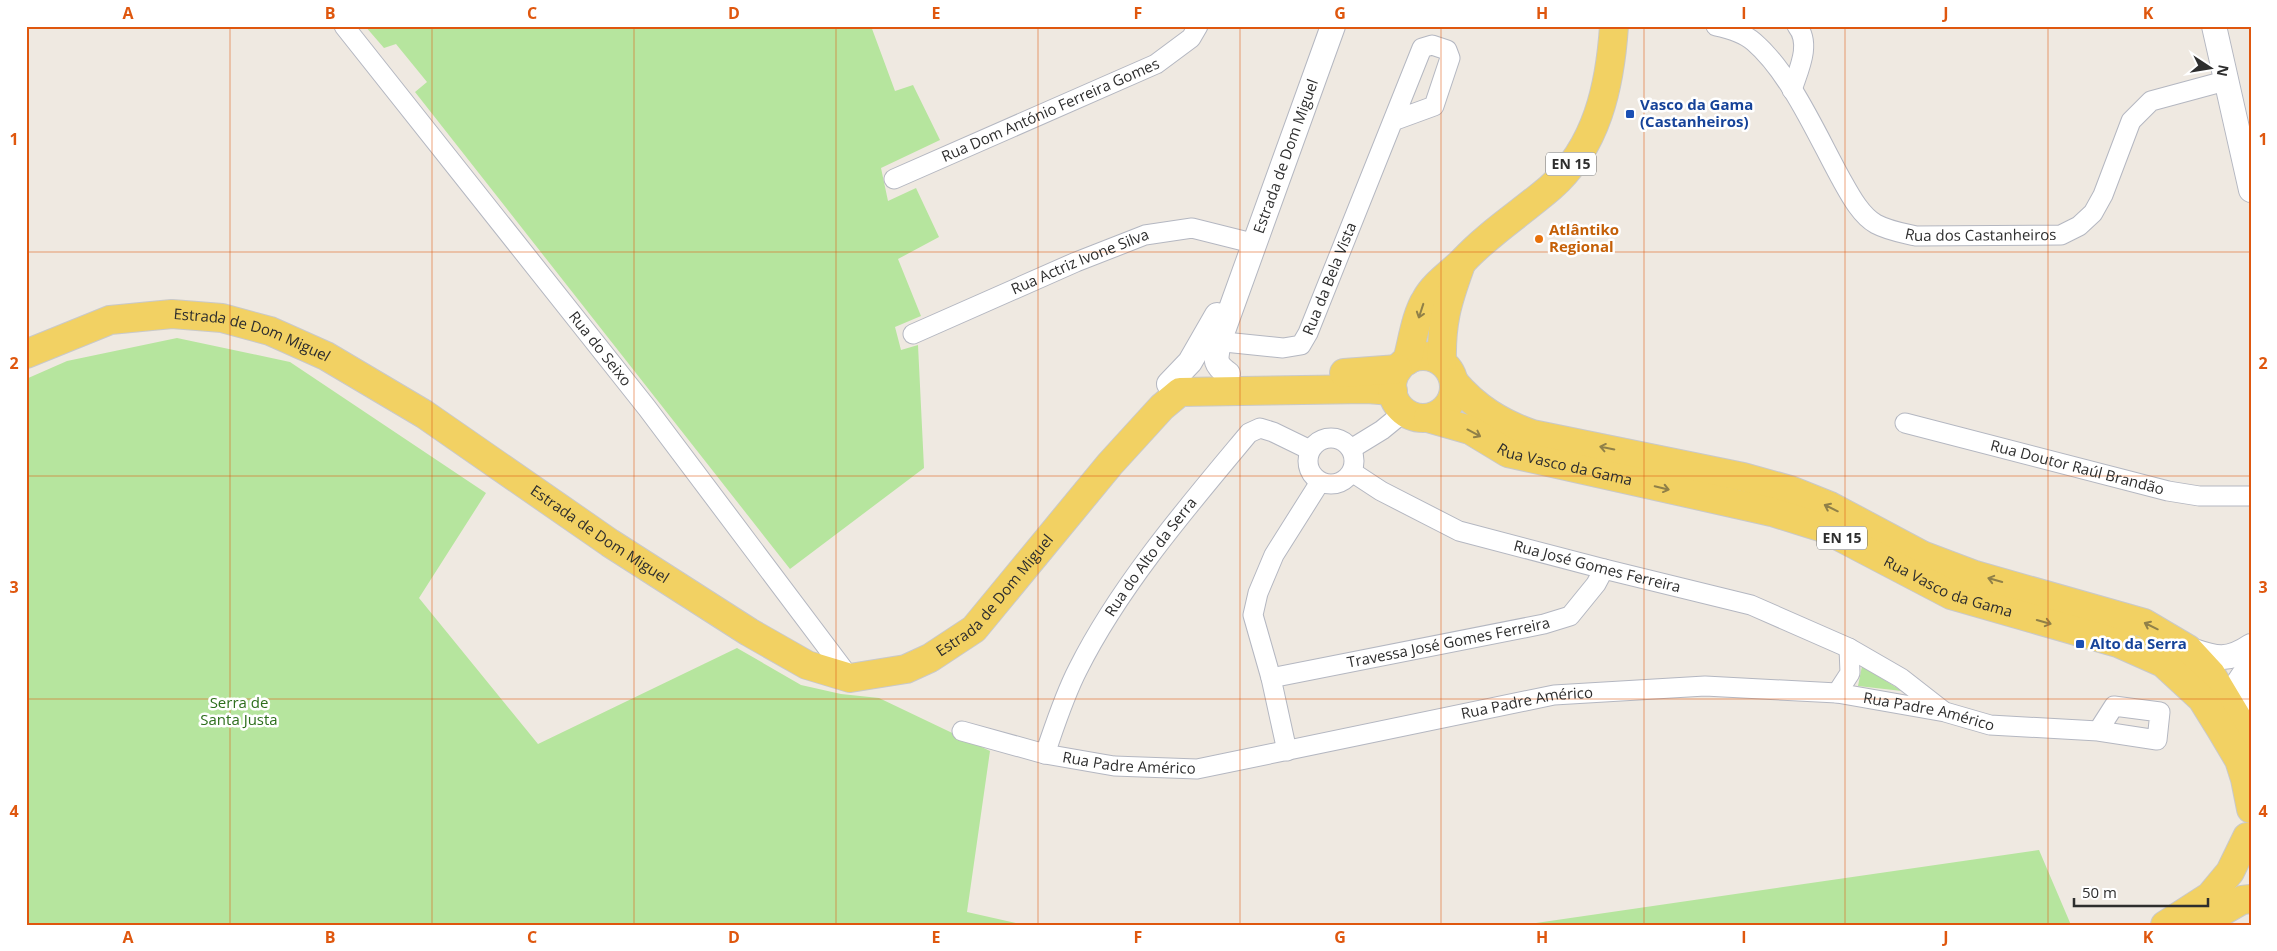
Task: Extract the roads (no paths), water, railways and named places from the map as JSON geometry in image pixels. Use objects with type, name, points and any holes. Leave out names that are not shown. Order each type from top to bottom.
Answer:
[{"type":"main road","name":"EN 15","points":[[1406,390],[1425,299],[1480,242],[1551,187],[1585,145],[1606,92],[1612,56],[1614,26]]},
{"type":"main road","name":"EN 15","points":[[1448,372],[1441,332],[1448,301],[1462,261]]},
{"type":"main road","name":"Estrada de Dom Miguel","points":[[26,354],[110,320],[172,314],[222,318],[270,331],[326,356],[424,414],[610,543],[749,632],[807,665],[850,678],[906,670],[930,658],[974,629],[1110,464],[1162,407],[1180,392],[1406,390]]},
{"type":"main road","points":[[1425,356],[1448,372],[1454,392],[1445,410],[1406,390],[1425,356]]},
{"type":"main road","name":"Rua Vasco da Gama","points":[[1448,372],[1466,396],[1484,411],[1511,426],[1532,434],[1743,477],[1790,490],[1830,506],[1922,555],[1975,575],[2144,623],[2188,649],[2239,700],[2242,728],[2239,760],[2245,778],[2251,809]]},
{"type":"main road","name":"Estrada de Dom Miguel","points":[[1110,464],[1144,408],[1169,384],[1188,376],[1364,373],[1406,390]]},
{"type":"main road","name":"Rua Vasco da Gama","points":[[1406,390],[1508,453],[1772,512],[1823,528],[1951,594],[2140,652],[2164,663],[2180,676],[2202,699],[2242,728]]},
{"type":"main road","points":[[2165,925],[2210,896],[2230,872],[2249,838]]},
{"type":"main road","points":[[2199,925],[2242,900],[2251,899]]},
{"type":"street","name":"Rua do Seixo","points":[[344,26],[647,408],[850,678]]},
{"type":"street","name":"Rua Dom António Ferreira Gomes","points":[[894,179],[1156,64],[1191,38],[1198,26]]},
{"type":"street","name":"Estrada de Dom Miguel","points":[[1228,374],[1220,368],[1216,360],[1212,341],[1222,306],[1239,286],[1256,244],[1333,26]]},
{"type":"street","name":"Rua dos Castanheiros","points":[[1716,26],[1746,30],[1792,90],[1850,196],[1876,224],[1894,231],[1916,236],[2061,235],[2080,226],[2093,213],[2103,195],[2131,121],[2151,101],[2225,81]]},
{"type":"street","points":[[1792,90],[1804,45],[1804,37],[1797,26]]},
{"type":"street","points":[[2214,26],[2251,190]]},
{"type":"street","name":"Rua da Bela Vista","points":[[1212,341],[1284,348],[1300,344],[1308,333],[1393,121]]},
{"type":"street","name":"Rua Actriz Ivone Silva","points":[[913,334],[1076,262],[1145,235],[1192,228],[1256,244]]},
{"type":"street","name":"Estrada de Dom Miguel","points":[[1169,384],[1212,341]]},
{"type":"street","points":[[1351,449],[1382,430],[1406,390]]},
{"type":"street","name":"Rua Doutor Raúl Brandão","points":[[1905,423],[2168,491],[2199,496],[2251,496]]},
{"type":"street","name":"Rua do Alto da Serra","points":[[1045,754],[1059,713],[1078,669],[1109,615],[1164,537],[1248,433],[1260,428],[1273,432],[1310,450]]},
{"type":"street","points":[[1327,438],[1341,440],[1351,449],[1354,457],[1352,472],[1341,482],[1327,484],[1320,482],[1310,472],[1308,457],[1314,444],[1327,438]]},
{"type":"street","name":"Rua José Gomes Ferreira","points":[[1352,472],[1381,491],[1459,531],[1751,605],[1849,648],[1901,678],[1945,712]]},
{"type":"street","points":[[1287,751],[1271,678],[1253,615],[1258,593],[1274,555],[1320,482]]},
{"type":"street","name":"Travessa José Gomes Ferreira","points":[[1271,678],[1544,624],[1570,616],[1596,584],[1604,569]]},
{"type":"street","points":[[2188,649],[2213,657],[2226,658],[2238,654],[2251,646]]},
{"type":"street","points":[[1837,693],[1850,673],[1849,648]]},
{"type":"street","points":[[2140,652],[2164,655],[2178,664],[2208,696],[2239,700],[2251,664]]},
{"type":"street","name":"Rua Padre Américo","points":[[962,731],[1045,754],[1114,766],[1197,769],[1554,695],[1706,686],[1837,693],[1945,712],[1990,725],[2098,731]]},
{"type":"place","name":"Vasco da Gama (Castanheiros)","points":[[1630,114]]},
{"type":"place","name":"Atlântiko Regional","points":[[1539,239]]},
{"type":"place","name":"Alto da Serra","points":[[2080,644]]},
{"type":"park label","name":"Serra de Santa Justa","points":[[239,712]]}]
